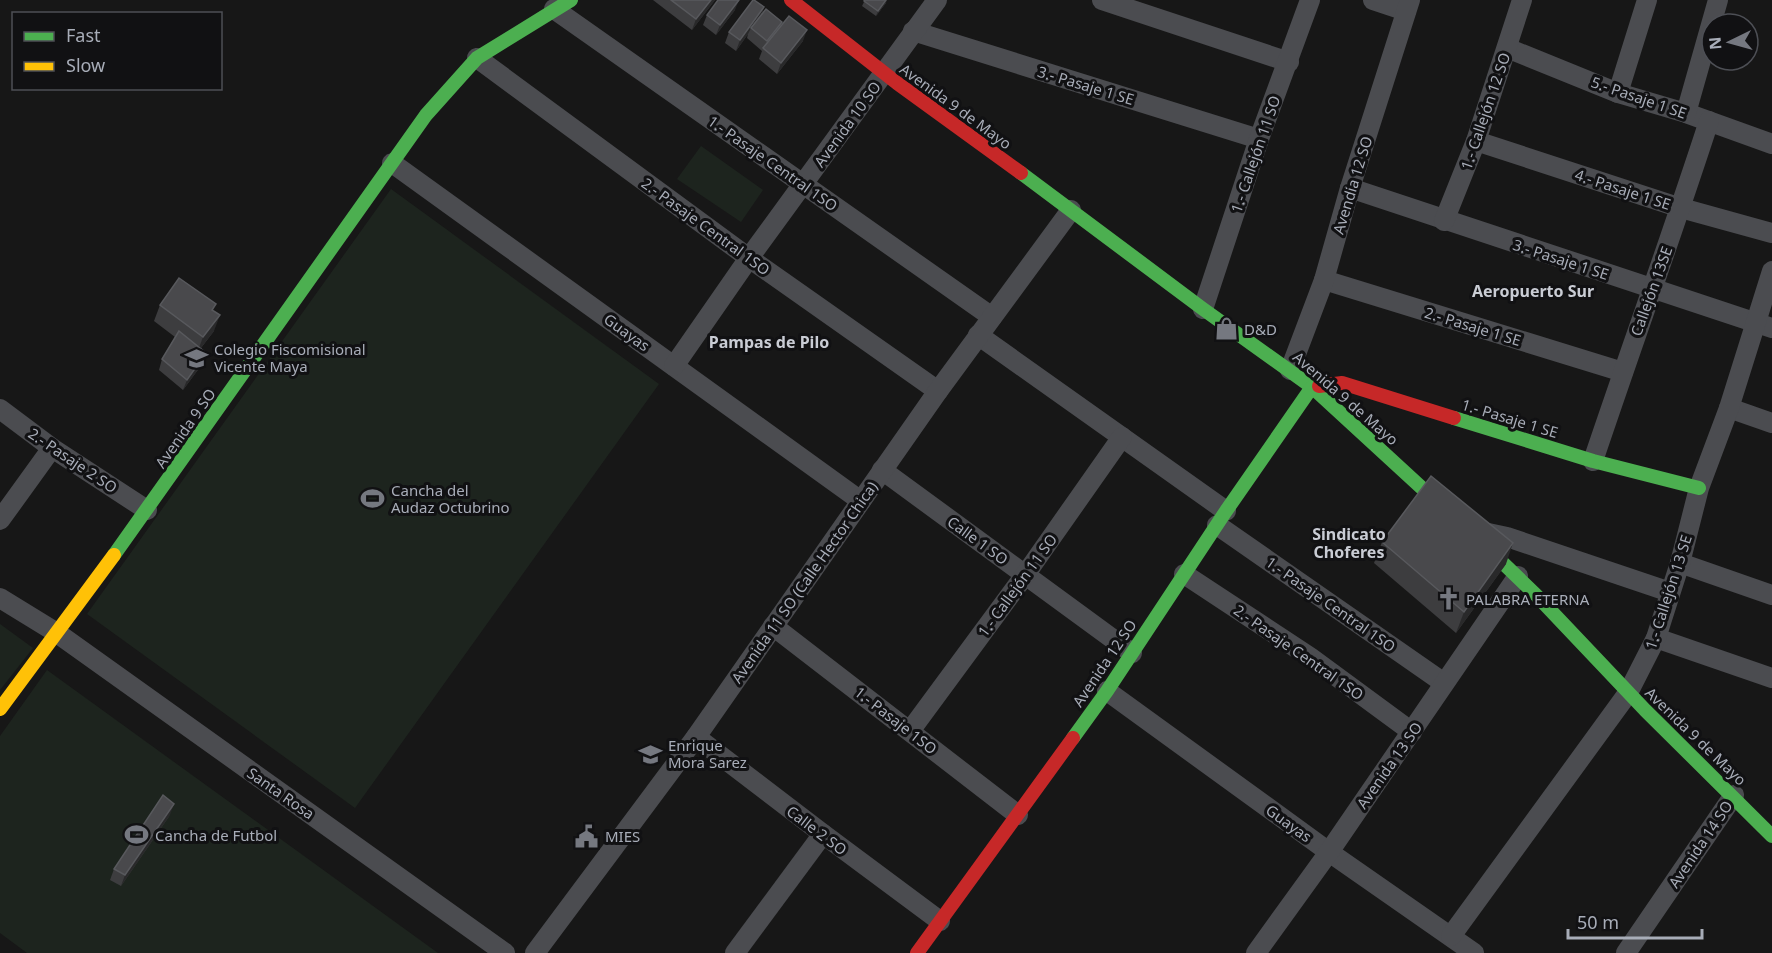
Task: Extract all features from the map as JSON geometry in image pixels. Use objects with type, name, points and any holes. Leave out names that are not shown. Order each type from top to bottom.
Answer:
[{"type":"street","name":"Avenida 9 de Mayo","points":[[790,0],[884,74],[1312,387],[1518,576],[1628,693],[1734,795],[1772,836]]},
{"type":"street","name":"Avenida 10 SO","points":[[674,366],[749,258],[937,0]]},
{"type":"street","points":[[1102,0],[1289,62]]},
{"type":"street","name":"1.- Callejón 11 SO","points":[[1203,309],[1259,139],[1310,0]]},
{"type":"street","points":[[1373,0],[1408,6]]},
{"type":"street","name":"1.- Callejón 12 SO","points":[[1444,221],[1476,141],[1522,0]]},
{"type":"street","points":[[1618,93],[1647,0]]},
{"type":"street","points":[[1686,113],[1718,0]]},
{"type":"street","name":"Avenida 9 SO","points":[[0,709],[147,510],[426,115],[477,58],[563,4]]},
{"type":"street","name":"1.- Pasaje Central 1SO","points":[[563,4],[803,185],[992,317]]},
{"type":"street","name":"Avendia 12 SO","points":[[1290,369],[1324,280],[1350,188],[1408,6]]},
{"type":"street","name":"3.- Pasaje 1 SE","points":[[914,31],[1259,139]]},
{"type":"street","name":"5.- Pasaje 1 SE","points":[[1507,48],[1618,93],[1686,113],[1772,144]]},
{"type":"street","name":"2.- Pasaje Central 1SO","points":[[477,58],[749,258],[938,391]]},
{"type":"street","name":"Callejón 13SE","points":[[1593,461],[1709,121]]},
{"type":"street","name":"4.- Pasaje 1 SE","points":[[1476,141],[1681,208],[1772,233]]},
{"type":"street","name":"Guayas","points":[[392,163],[861,501]]},
{"type":"street","name":"3.- Pasaje 1 SE","points":[[1350,188],[1764,325]]},
{"type":"street","name":"Avenida 11 SO (Calle Hector Chica)","points":[[536,953],[696,736],[938,391],[1071,210]]},
{"type":"street","name":"1.- Callejón 13 SE","points":[[1451,936],[1628,693],[1656,638],[1680,562],[1699,488],[1764,325],[1772,271]]},
{"type":"street","name":"2.- Pasaje 1 SE","points":[[1324,280],[1623,372]]},
{"type":"street","name":"1.- Pasaje Central 1SO","points":[[978,335],[1122,437],[1221,518],[1444,683]]},
{"type":"street","name":"1.- Pasaje 1 SE","points":[[1312,387],[1342,383],[1593,461],[1699,488]]},
{"type":"street","name":"Avenida 12 SO","points":[[917,953],[1107,690],[1221,518],[1312,387]]},
{"type":"street","points":[[1729,408],[1772,423]]},
{"type":"street","name":"2.- Pasaje 2 SO","points":[[0,409],[52,448],[147,510]]},
{"type":"street","name":"1.- Callejón 11 SO","points":[[910,731],[1025,575],[1122,437]]},
{"type":"street","points":[[0,520],[52,448]]},
{"type":"street","name":"Calle 1 SO","points":[[882,470],[1132,653]]},
{"type":"street","points":[[1462,524],[1670,592]]},
{"type":"street","points":[[1680,562],[1772,595]]},
{"type":"street","name":"2.- Pasaje Central 1SO","points":[[1184,574],[1310,657],[1412,732]]},
{"type":"street","name":"Avenida 13 SO","points":[[1256,953],[1329,852],[1518,576]]},
{"type":"street","name":"Santa Rosa","points":[[0,598],[57,633],[505,953]]},
{"type":"street","name":"1.- Pasaje 1SO","points":[[773,626],[1018,815]]},
{"type":"street","points":[[1656,638],[1772,678]]},
{"type":"street","name":"Guayas","points":[[1107,690],[1329,852],[1474,953]]},
{"type":"street","name":"Calle 2 SO","points":[[696,736],[940,921]]},
{"type":"street","name":"Avenida 14 SO","points":[[1626,953],[1734,795]]},
{"type":"street","points":[[735,953],[823,834]]},
{"type":"shaded area","points":[[701,146],[763,190],[741,222],[677,179]]},
{"type":"shaded area","name":"Cancha del Audaz Octubrino","points":[[391,189],[659,384],[355,808],[87,614]]},
{"type":"shaded area","points":[[0,624],[33,648],[0,690]]},
{"type":"shaded area","name":"Cancha de Futbol","points":[[47,670],[438,953],[27,953],[0,933],[0,736]]},
{"type":"building","points":[[671,0],[711,0],[696,19]]},
{"type":"building","points":[[718,0],[739,0],[720,25],[707,15]]},
{"type":"building","points":[[753,0],[764,7],[740,40],[729,32]]},
{"type":"building","points":[[865,0],[886,0],[878,11]]},
{"type":"building","points":[[766,9],[782,22],[767,41],[751,28]]},
{"type":"building","points":[[789,16],[807,30],[781,63],[763,48]]},
{"type":"building","points":[[179,278],[216,304],[212,310],[220,315],[203,337],[160,305]]},
{"type":"building","points":[[179,331],[206,353],[187,380],[162,359]]},
{"type":"building","name":"PALABRA ETERNA","points":[[1431,476],[1513,543],[1464,612],[1382,542]]},
{"type":"building","points":[[163,795],[174,804],[125,875],[114,869]]},
{"type":"traffic: fast","points":[[114,555],[426,115],[477,58],[571,0]]},
{"type":"traffic: fast","points":[[1021,173],[1312,387],[1449,513]]},
{"type":"traffic: fast","points":[[1073,738],[1312,387],[1319,386]]},
{"type":"traffic: fast","points":[[1454,418],[1593,461],[1699,488]]},
{"type":"traffic: fast","points":[[1478,539],[1536,595],[1645,710],[1772,836]]},
{"type":"traffic: slow","points":[[0,709],[114,555]]},
{"type":"traffic: jam","points":[[791,0],[897,83],[1021,173]]},
{"type":"traffic: jam","points":[[1319,386],[1342,383],[1454,418]]},
{"type":"traffic: jam","points":[[917,953],[1073,738]]},
{"type":"place","name":"D&D","points":[[1226,329]]},
{"type":"place","name":"Colegio Fiscomisional Vicente Maya","points":[[196,358]]},
{"type":"place","name":"Cancha del Audaz Octubrino","points":[[373,499]]},
{"type":"place","name":"PALABRA ETERNA","points":[[1448,599]]},
{"type":"place","name":"Enrique Mora Sarez","points":[[650,754]]},
{"type":"place","name":"Cancha de Futbol","points":[[137,835]]},
{"type":"place","name":"MIES","points":[[587,836]]},
{"type":"district","name":"Aeropuerto Sur","points":[[1533,291]]},
{"type":"district","name":"Pampas de Pilo","points":[[769,342]]},
{"type":"district","name":"Sindicato Choferes","points":[[1349,543]]}]
